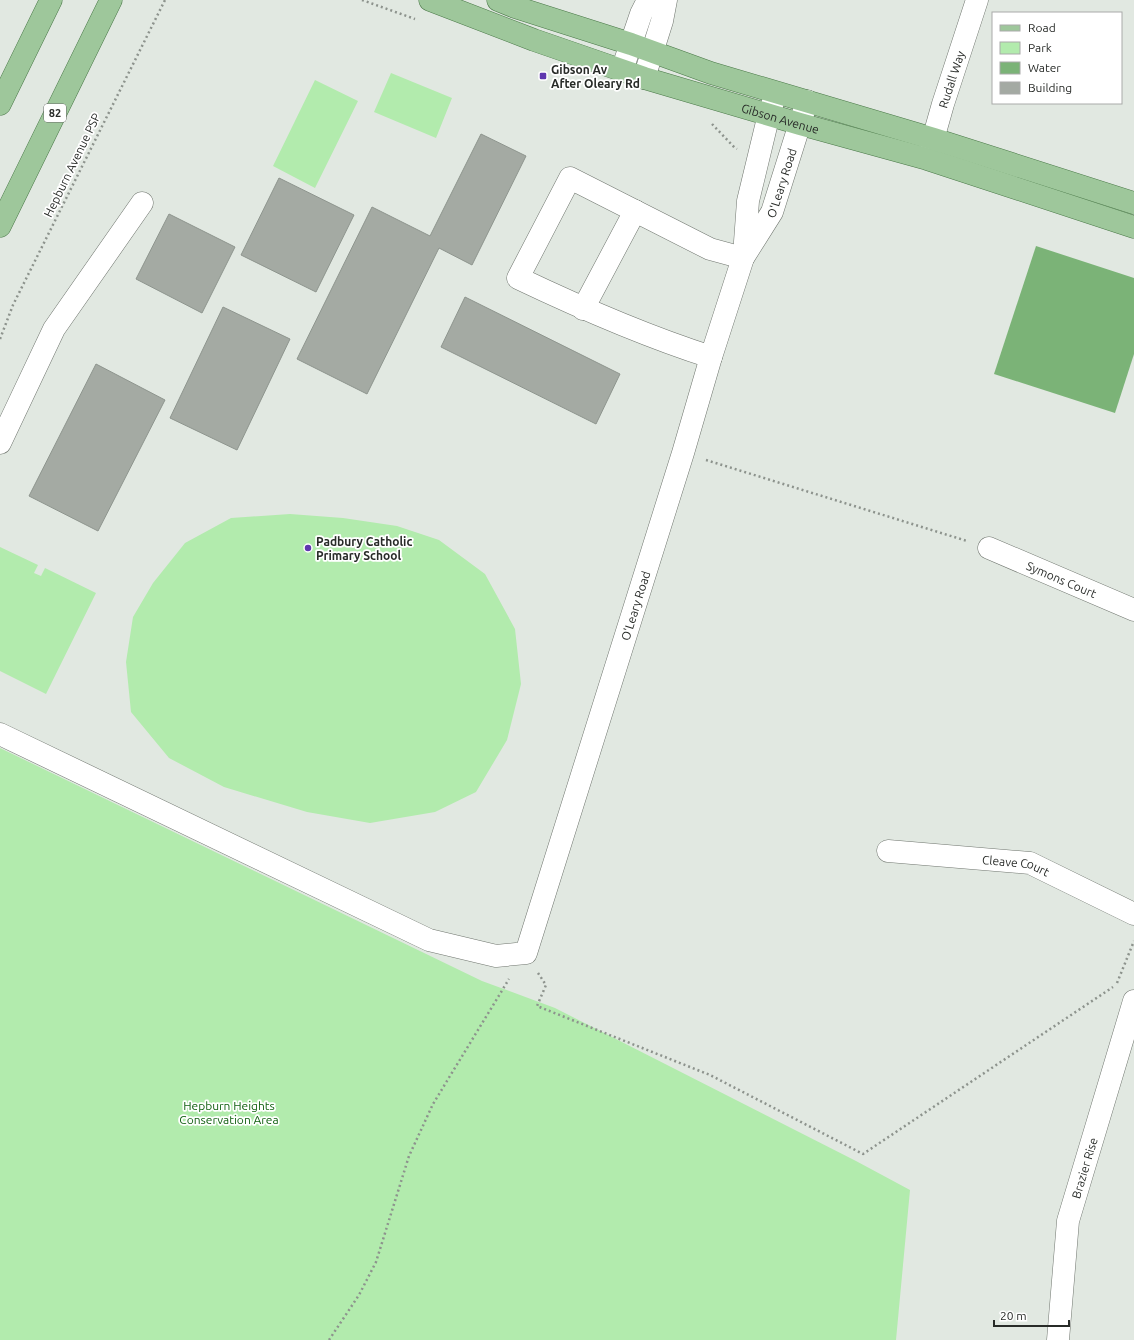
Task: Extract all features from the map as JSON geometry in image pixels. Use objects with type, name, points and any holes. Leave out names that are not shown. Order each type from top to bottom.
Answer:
[{"type":"main road","points":[[0,104],[51,0]]},
{"type":"main road","name":"82","points":[[0,226],[111,0]]},
{"type":"main road","name":"Gibson Avenue","points":[[430,0],[534,40],[644,78],[800,124],[930,149],[1134,203]]},
{"type":"main road","name":"Gibson Avenue","points":[[498,0],[514,7],[631,44],[711,73],[807,101],[1134,227]]},
{"type":"street","points":[[622,70],[641,14],[648,0]]},
{"type":"street","points":[[644,78],[662,21],[666,0]]},
{"type":"street","name":"Rudall Way","points":[[930,149],[977,0]]},
{"type":"street","name":"O'Leary Road","points":[[526,953],[743,258],[748,201],[769,114],[776,93]]},
{"type":"street","name":"O'Leary Road","points":[[743,258],[772,212],[807,101]]},
{"type":"street","points":[[711,357],[681,348],[583,309],[518,278],[570,178],[710,249],[743,258]]},
{"type":"street","points":[[0,443],[54,329],[142,203]]},
{"type":"street","points":[[583,309],[635,211]]},
{"type":"street","name":"Symons Court","points":[[989,548],[1134,610]]},
{"type":"street","points":[[0,734],[429,940],[496,956],[526,953]]},
{"type":"street","name":"Cleave Court","points":[[888,850],[1030,863],[1134,914]]},
{"type":"street","name":"Brazier Rise","points":[[1058,1340],[1068,1221],[1128,1042],[1134,1001]]},
{"type":"path","name":"Hepburn Avenue PSP","points":[[0,339],[16,298],[165,0]]},
{"type":"path","points":[[683,453],[989,548]]},
{"type":"path","points":[[329,1340],[359,1295],[376,1262],[409,1156],[433,1104],[526,953],[546,985],[537,1006],[710,1075],[864,1154],[1116,985],[1134,941]]},
{"type":"green space","points":[[391,73],[452,98],[436,138],[374,112]]},
{"type":"green space","points":[[315,80],[358,101],[315,188],[273,166]]},
{"type":"green space","points":[[290,514],[343,518],[397,526],[439,540],[485,574],[515,629],[521,684],[507,740],[476,792],[435,812],[370,823],[307,812],[224,787],[169,758],[131,712],[126,662],[133,617],[153,583],[185,543],[231,518]]},
{"type":"green space","points":[[0,547],[38,565],[34,573],[41,576],[45,568],[96,593],[46,694],[0,671]]},
{"type":"green space","name":"Hepburn Heights Conservation Area","points":[[0,748],[482,981],[555,1008],[910,1190],[896,1340],[0,1340]]},
{"type":"water","points":[[1036,246],[1134,278],[1134,354],[1115,413],[994,374]]},
{"type":"building","points":[[481,134],[526,156],[472,265],[439,248],[367,394],[297,359],[372,207],[430,236]]},
{"type":"building","points":[[279,178],[354,215],[316,292],[241,255]]},
{"type":"building","points":[[169,214],[235,247],[202,313],[136,279]]},
{"type":"building","points":[[465,297],[620,374],[596,424],[441,347]]},
{"type":"building","points":[[223,307],[290,339],[237,450],[170,418]]},
{"type":"building","points":[[96,364],[165,400],[98,531],[29,496]]},
{"type":"place","name":"Gibson Av After Oleary Rd","points":[[543,76]]},
{"type":"place","name":"Padbury Catholic Primary School","points":[[308,548]]}]
